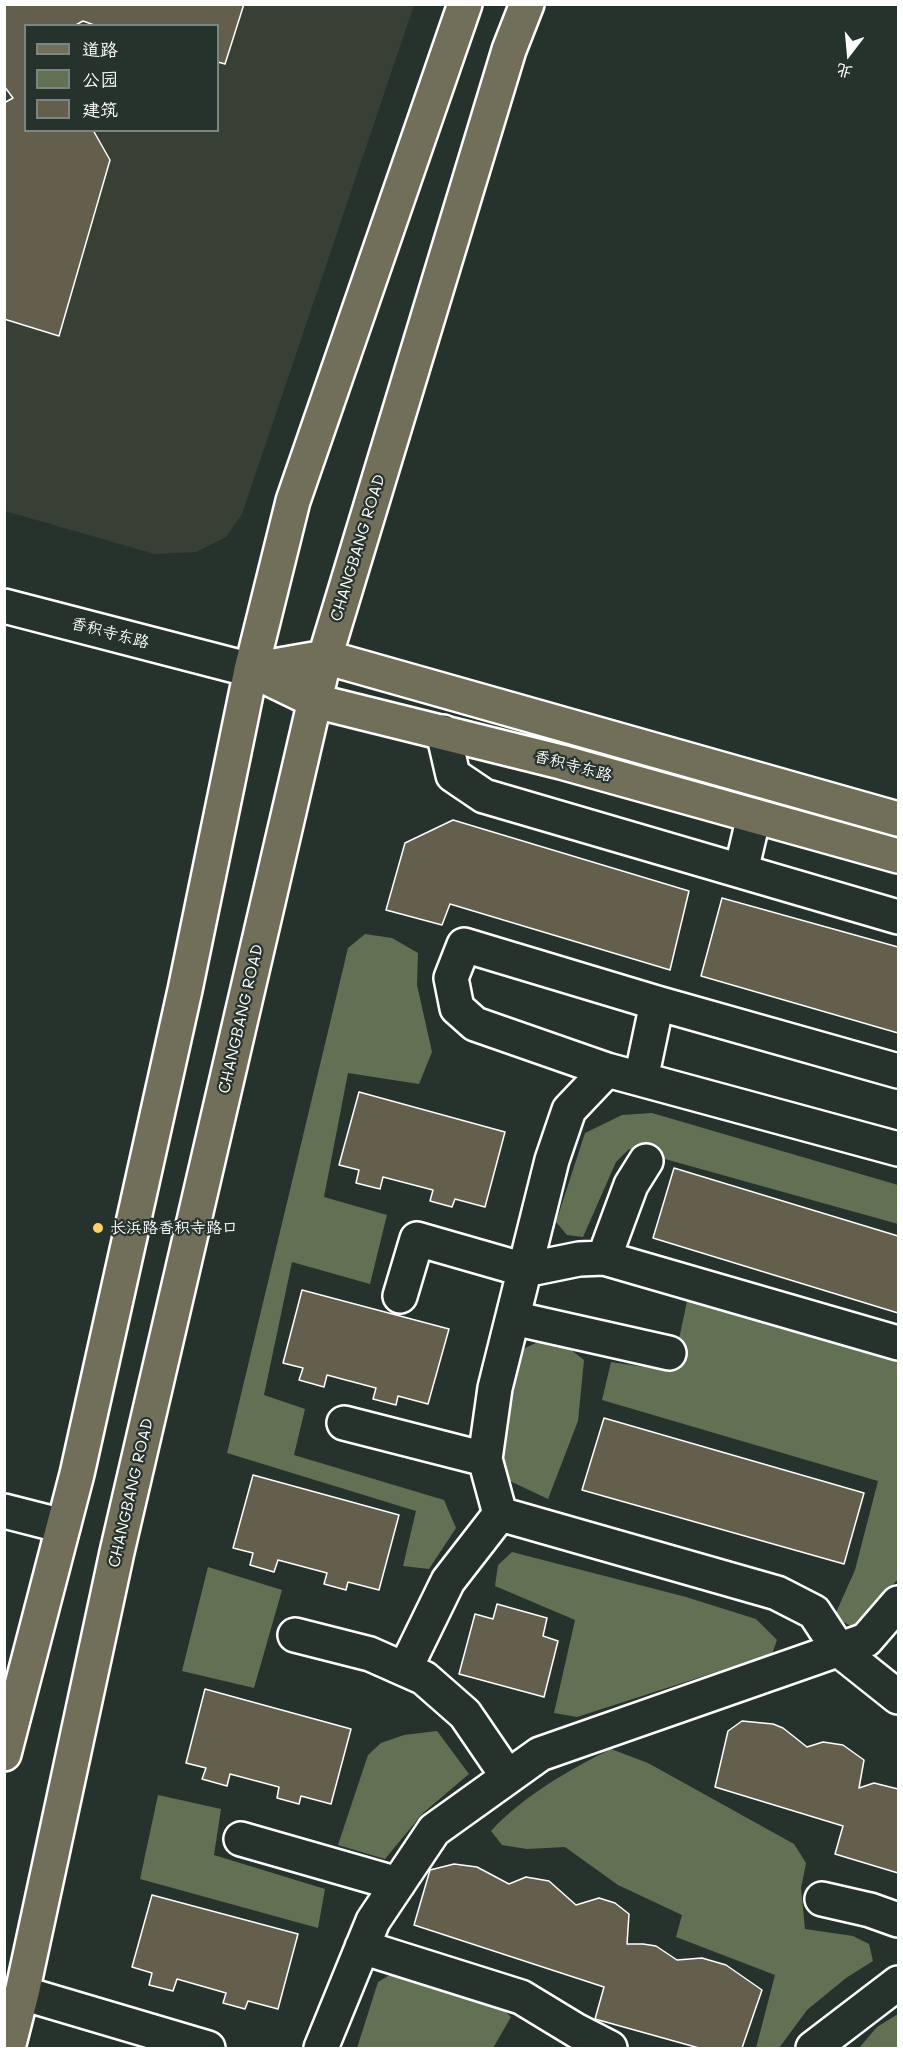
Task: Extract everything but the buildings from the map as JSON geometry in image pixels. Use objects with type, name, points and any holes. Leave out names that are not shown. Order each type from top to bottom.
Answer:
[{"type":"main road","points":[[4,1754],[77,1474],[184,990],[251,670],[293,501],[465,4]]},
{"type":"main road","name":"CHANGBANG ROAD","points":[[8,2049],[117,1552],[325,657],[509,50],[527,4]]},
{"type":"main road","name":"香积寺东路","points":[[251,670],[325,657],[898,819]]},
{"type":"main road","name":"香积寺东路","points":[[251,670],[315,701],[561,762],[898,856]]},
{"type":"street","name":"香积寺东路","points":[[4,606],[251,670]]},
{"type":"street","points":[[443,732],[453,775],[484,796],[898,917]]},
{"type":"street","points":[[741,871],[754,816]]},
{"type":"street","points":[[898,1071],[657,1003],[464,945],[451,978],[457,1008],[475,1024],[607,1070],[898,1149]]},
{"type":"street","points":[[641,1079],[657,1003]]},
{"type":"street","points":[[500,1514],[485,1459],[495,1388],[552,1160],[569,1110],[607,1070]]},
{"type":"street","points":[[604,1258],[631,1185],[646,1161]]},
{"type":"street","points":[[400,1296],[417,1239],[525,1270],[579,1259],[604,1258],[898,1343]]},
{"type":"street","points":[[513,1318],[669,1353]]},
{"type":"street","points":[[344,1423],[485,1459]]},
{"type":"street","points":[[4,1511],[63,1526]]},
{"type":"street","points":[[500,1514],[777,1593],[814,1612],[839,1650],[898,1697]]},
{"type":"street","points":[[405,1669],[448,1581],[500,1514]]},
{"type":"street","points":[[321,2049],[373,1922],[434,1830],[540,1754],[866,1640],[898,1603]]},
{"type":"street","points":[[295,1635],[370,1654],[424,1678],[465,1714],[508,1777]]},
{"type":"street","points":[[241,1839],[398,1884]]},
{"type":"street","points":[[822,1899],[870,1910],[898,1920]]},
{"type":"street","points":[[362,1947],[521,1997],[610,2049]]},
{"type":"street","points":[[813,2049],[898,1983]]},
{"type":"street","points":[[22,1993],[208,2049]]},
{"type":"shaded area","points":[[4,5],[414,5],[242,514],[226,537],[196,552],[155,554],[5,511]]},
{"type":"green space","points":[[365,934],[392,938],[418,953],[417,985],[432,1052],[419,1084],[348,1073],[324,1197],[387,1215],[370,1284],[292,1262],[264,1395],[305,1409],[294,1455],[444,1500],[456,1528],[429,1569],[403,1566],[416,1511],[227,1453],[348,948]]},
{"type":"green space","points":[[652,1113],[898,1185],[898,1224],[629,1149],[616,1162],[583,1237],[567,1235],[556,1222],[585,1133],[622,1115]]},
{"type":"green space","points":[[688,1297],[898,1359],[898,1579],[855,1628],[834,1617],[855,1570],[878,1481],[602,1400],[611,1362],[672,1371]]},
{"type":"green space","points":[[540,1341],[570,1349],[584,1360],[578,1421],[548,1499],[510,1481],[502,1457],[514,1379],[521,1350]]},
{"type":"green space","points":[[512,1552],[686,1597],[756,1619],[777,1640],[772,1654],[577,1717],[554,1713],[575,1620],[495,1586],[498,1565]]},
{"type":"green space","points":[[208,1567],[282,1590],[254,1688],[182,1671]]},
{"type":"green space","points":[[437,1731],[469,1774],[423,1813],[385,1859],[338,1845],[368,1755],[381,1743],[404,1735]]},
{"type":"green space","points":[[611,1749],[648,1763],[794,1844],[806,1863],[801,1888],[805,1929],[853,1936],[869,1944],[873,1961],[846,1978],[807,2010],[779,2048],[756,2048],[775,1975],[676,1937],[682,1915],[618,1885],[565,1847],[527,1849],[502,1845],[491,1831],[532,1795]]},
{"type":"green space","points":[[158,1795],[221,1809],[214,1855],[325,1889],[318,1928],[140,1879]]},
{"type":"green space","points":[[393,1973],[499,2005],[511,2017],[493,2048],[357,2048],[378,1982]]},
{"type":"green space","points":[[898,2014],[898,2048],[859,2048],[877,2027]]},
{"type":"place","name":"长浜路香积寺路口","points":[[98,1228]]}]
